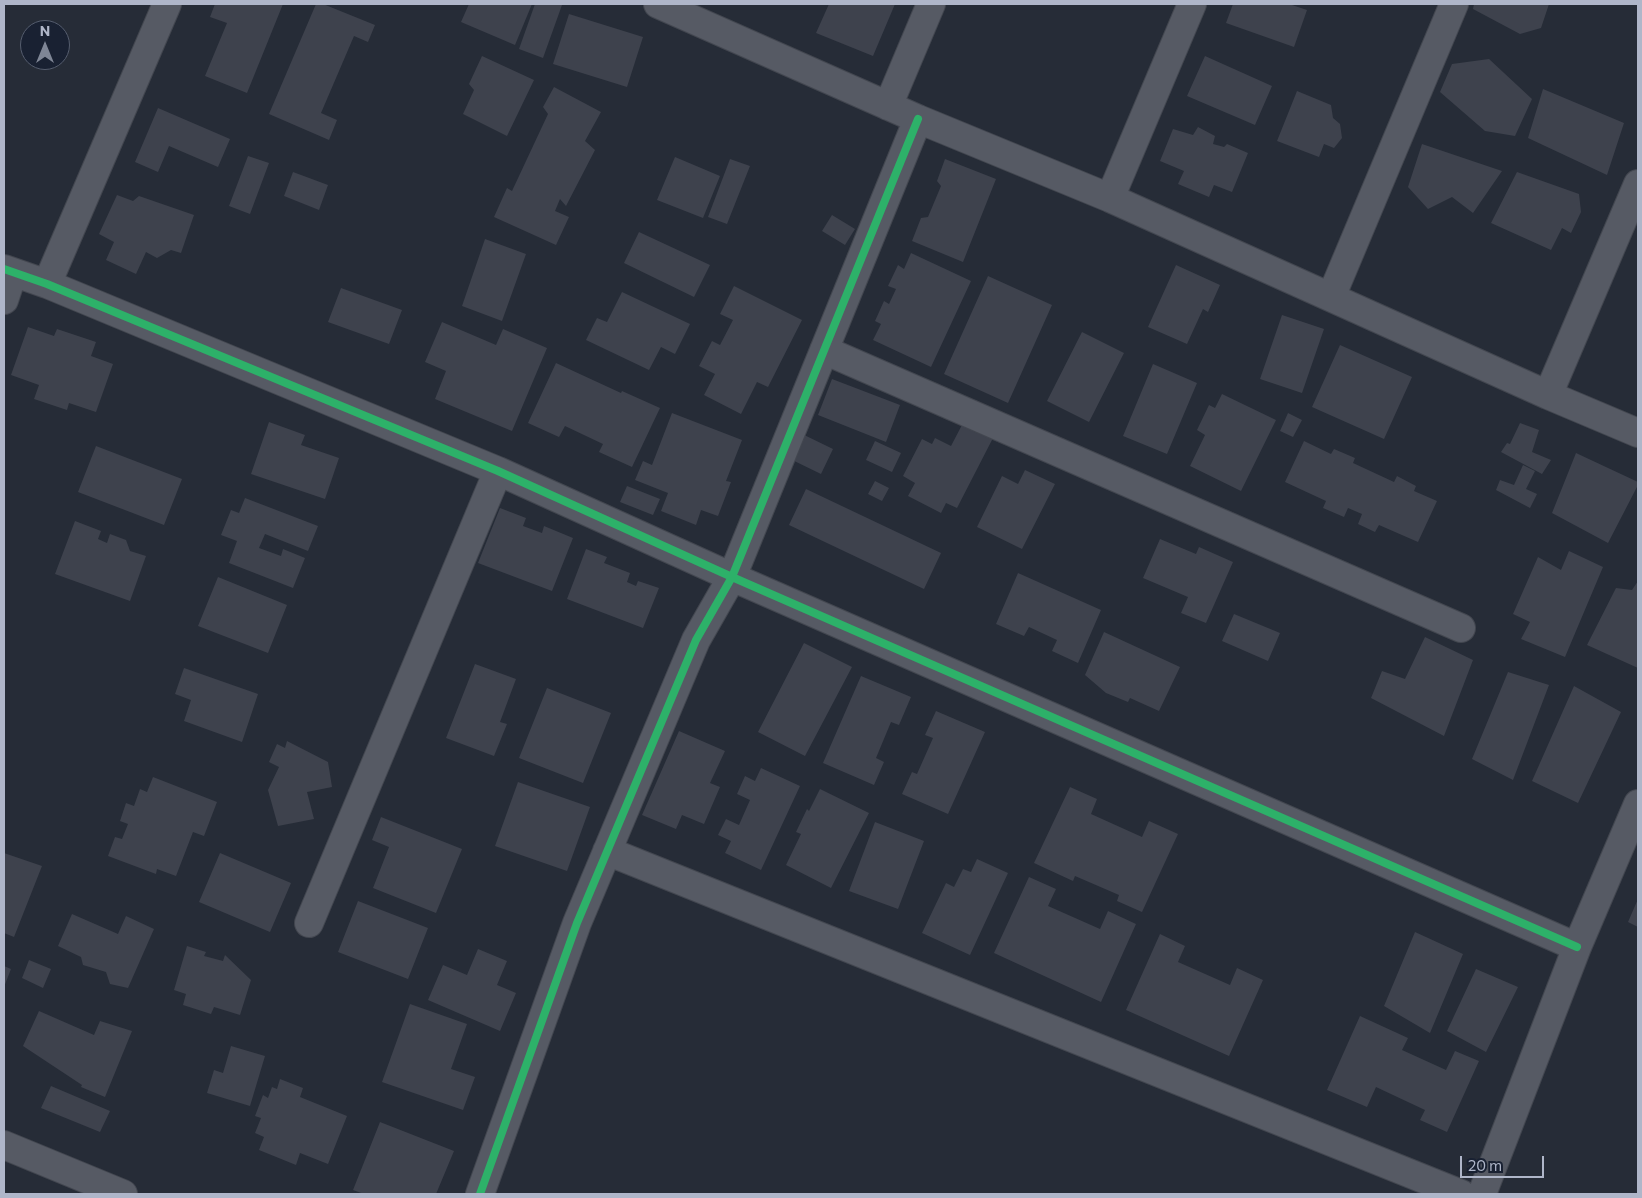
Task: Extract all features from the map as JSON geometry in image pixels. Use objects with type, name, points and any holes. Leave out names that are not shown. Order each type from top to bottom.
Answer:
[{"type":"street","points":[[47,284],[167,4]]},
{"type":"street","points":[[658,4],[918,119],[1110,198],[1548,395],[1638,433]]},
{"type":"street","points":[[888,106],[931,4]]},
{"type":"street","points":[[1110,198],[1192,4]]},
{"type":"street","points":[[1331,298],[1454,4]]},
{"type":"street","points":[[480,1194],[577,923],[696,640],[732,577],[918,119]]},
{"type":"street","points":[[1548,395],[1638,184]]},
{"type":"street","points":[[4,300],[9,271],[47,284],[498,471],[732,577],[1577,947]]},
{"type":"street","points":[[824,350],[1461,628]]},
{"type":"street","points":[[309,923],[498,471]]},
{"type":"street","points":[[1482,1194],[1577,947],[1638,804]]},
{"type":"street","points":[[607,850],[1461,1194]]},
{"type":"street","points":[[4,1145],[122,1194]]},
{"type":"building","points":[[215,4],[283,4],[247,93],[205,76],[227,23],[210,17]]},
{"type":"building","points":[[316,4],[323,4],[375,25],[368,42],[354,36],[321,113],[337,120],[329,140],[269,114]]},
{"type":"building","points":[[469,4],[532,4],[515,45],[461,22]]},
{"type":"building","points":[[535,4],[562,5],[543,58],[519,49]]},
{"type":"building","points":[[829,4],[895,4],[873,56],[816,33]]},
{"type":"building","points":[[1233,4],[1289,4],[1307,10],[1294,47],[1226,23]]},
{"type":"building","points":[[1474,4],[1549,4],[1541,28],[1520,34],[1473,9]]},
{"type":"building","points":[[569,14],[643,37],[627,87],[553,64]]},
{"type":"building","points":[[482,56],[534,80],[507,136],[463,114],[474,90],[469,84]]},
{"type":"building","points":[[1205,56],[1272,86],[1255,125],[1187,96]]},
{"type":"building","points":[[1489,59],[1532,99],[1515,136],[1485,131],[1440,92],[1452,64]]},
{"type":"building","points":[[554,87],[601,112],[585,141],[595,150],[566,206],[560,199],[555,211],[569,217],[556,245],[494,217],[507,188],[512,191],[548,114],[543,107]]},
{"type":"building","points":[[1543,89],[1624,123],[1607,175],[1528,138]]},
{"type":"building","points":[[1297,91],[1331,105],[1333,118],[1340,124],[1342,138],[1334,148],[1324,144],[1319,157],[1277,141]]},
{"type":"building","points":[[158,108],[230,139],[218,167],[169,146],[158,172],[135,162]]},
{"type":"building","points":[[1198,127],[1215,136],[1213,144],[1224,147],[1227,144],[1248,153],[1232,192],[1214,185],[1209,197],[1178,184],[1184,171],[1160,161],[1173,129],[1193,135]]},
{"type":"building","points":[[1422,144],[1502,171],[1473,213],[1452,197],[1428,209],[1408,187]]},
{"type":"building","points":[[248,156],[269,163],[250,214],[229,206]]},
{"type":"building","points":[[675,157],[720,176],[703,218],[657,200]]},
{"type":"building","points":[[730,159],[750,166],[727,224],[708,217]]},
{"type":"building","points":[[945,159],[996,179],[963,262],[912,241],[921,218],[928,217],[941,186],[937,181]]},
{"type":"building","points":[[293,172],[328,185],[319,210],[284,196]]},
{"type":"building","points":[[1517,172],[1579,194],[1581,212],[1571,233],[1562,228],[1551,250],[1491,223]]},
{"type":"building","points":[[117,195],[133,201],[139,196],[194,215],[181,253],[171,250],[157,258],[146,252],[136,274],[106,260],[114,242],[99,234]]},
{"type":"building","points":[[832,215],[855,229],[845,245],[822,231]]},
{"type":"building","points":[[639,232],[710,265],[694,297],[624,263]]},
{"type":"building","points":[[485,239],[526,254],[502,321],[462,306]]},
{"type":"building","points":[[911,253],[971,281],[931,367],[873,340],[881,324],[875,321],[884,301],[889,304],[896,289],[888,286],[898,265],[904,269]]},
{"type":"building","points":[[1176,265],[1220,285],[1208,312],[1203,309],[1187,344],[1148,327]]},
{"type":"building","points":[[988,276],[1052,305],[1008,403],[944,374]]},
{"type":"building","points":[[734,286],[802,320],[768,387],[757,382],[741,414],[704,395],[715,374],[699,366],[712,341],[720,345],[733,320],[720,314]]},
{"type":"building","points":[[341,288],[402,310],[389,344],[328,322]]},
{"type":"building","points":[[622,292],[690,324],[675,354],[661,347],[649,370],[586,340],[597,318],[607,322]]},
{"type":"building","points":[[1282,315],[1324,329],[1302,393],[1260,379]]},
{"type":"building","points":[[442,322],[496,345],[503,329],[547,348],[512,431],[435,399],[446,371],[425,362]]},
{"type":"building","points":[[28,327],[54,336],[57,329],[96,342],[91,356],[113,364],[96,412],[69,403],[67,410],[34,399],[39,385],[11,375]]},
{"type":"building","points":[[1082,332],[1124,353],[1089,422],[1047,401]]},
{"type":"building","points":[[1340,345],[1412,377],[1384,439],[1312,407]]},
{"type":"building","points":[[556,363],[621,393],[622,391],[660,408],[632,467],[599,452],[603,444],[565,426],[559,437],[528,423]]},
{"type":"building","points":[[1153,364],[1197,383],[1167,454],[1123,436]]},
{"type":"building","points":[[832,379],[900,405],[886,442],[818,415]]},
{"type":"building","points":[[1222,394],[1276,420],[1241,491],[1190,466],[1205,435],[1197,430],[1209,405],[1215,408]]},
{"type":"building","points":[[672,413],[742,440],[726,481],[731,482],[718,516],[701,510],[696,525],[661,511],[668,493],[635,480],[643,461],[652,465]]},
{"type":"building","points":[[1288,413],[1302,420],[1293,437],[1280,431]]},
{"type":"building","points":[[269,422],[305,435],[301,445],[339,458],[325,499],[251,474]]},
{"type":"building","points":[[963,423],[993,438],[957,508],[946,503],[941,513],[908,496],[915,483],[903,476],[922,439],[932,444],[935,438],[951,446]]},
{"type":"building","points":[[1520,423],[1539,430],[1532,452],[1551,460],[1542,474],[1501,452],[1507,443],[1510,444]]},
{"type":"building","points":[[796,431],[833,449],[821,474],[784,456]]},
{"type":"building","points":[[875,441],[901,453],[892,472],[866,460]]},
{"type":"building","points":[[1304,441],[1331,454],[1334,449],[1355,458],[1353,463],[1394,482],[1397,476],[1416,486],[1414,491],[1437,501],[1418,542],[1379,525],[1375,532],[1358,524],[1362,514],[1348,508],[1344,517],[1323,508],[1326,501],[1285,482]]},
{"type":"building","points":[[96,446],[182,479],[164,525],[78,492]]},
{"type":"building","points":[[1576,453],[1638,482],[1608,543],[1552,513]]},
{"type":"building","points":[[1523,465],[1535,471],[1526,489],[1537,494],[1530,508],[1496,490],[1500,480],[1514,485]]},
{"type":"building","points":[[1025,470],[1055,484],[1022,549],[977,527],[1002,476],[1018,484]]},
{"type":"building","points":[[875,481],[889,488],[882,501],[868,494]]},
{"type":"building","points":[[627,486],[660,499],[653,515],[620,502]]},
{"type":"building","points":[[806,489],[941,553],[924,589],[789,525]]},
{"type":"building","points":[[245,498],[318,526],[308,551],[265,534],[259,548],[281,556],[283,549],[305,558],[293,588],[229,563],[237,541],[221,535],[231,510],[239,513]]},
{"type":"building","points":[[500,508],[526,518],[523,526],[542,533],[544,526],[573,538],[552,591],[478,563]]},
{"type":"building","points":[[75,521],[101,531],[98,539],[107,543],[110,534],[126,540],[130,551],[146,556],[130,601],[55,574]]},
{"type":"building","points":[[1160,539],[1196,554],[1199,547],[1233,562],[1206,623],[1181,613],[1188,597],[1143,578]]},
{"type":"building","points":[[586,549],[607,557],[604,563],[630,573],[627,582],[636,586],[638,581],[659,588],[643,628],[567,599]]},
{"type":"building","points":[[1569,551],[1603,567],[1565,657],[1521,639],[1530,622],[1513,614],[1538,557],[1561,570]]},
{"type":"building","points":[[1018,573],[1101,610],[1078,663],[1052,651],[1057,640],[1029,627],[1024,636],[996,624]]},
{"type":"building","points":[[218,577],[287,605],[268,653],[198,626]]},
{"type":"building","points":[[1638,581],[1638,668],[1587,645],[1616,588],[1632,590]]},
{"type":"building","points":[[1234,614],[1280,633],[1268,661],[1222,641]]},
{"type":"building","points":[[1104,632],[1180,667],[1159,711],[1130,698],[1128,702],[1106,693],[1085,675]]},
{"type":"building","points":[[1425,637],[1473,660],[1444,736],[1371,698],[1382,671],[1405,679]]},
{"type":"building","points":[[804,643],[852,667],[805,756],[758,732]]},
{"type":"building","points":[[475,664],[516,679],[500,722],[507,724],[494,756],[446,738]]},
{"type":"building","points":[[184,668],[258,694],[242,742],[184,721],[191,700],[175,694]]},
{"type":"building","points":[[1508,672],[1549,685],[1513,780],[1472,759]]},
{"type":"building","points":[[861,676],[911,697],[899,725],[891,722],[876,758],[884,762],[874,785],[823,763]]},
{"type":"building","points":[[1574,686],[1621,712],[1578,803],[1532,781]]},
{"type":"building","points":[[547,688],[611,713],[583,783],[519,758]]},
{"type":"building","points":[[936,711],[985,732],[948,814],[902,794],[912,772],[917,774],[933,738],[925,735]]},
{"type":"building","points":[[679,731],[725,751],[710,783],[720,787],[704,824],[682,815],[676,829],[642,815]]},
{"type":"building","points":[[287,741],[328,762],[332,787],[307,792],[314,819],[278,826],[268,790],[279,767],[269,762],[277,744],[285,748]]},
{"type":"building","points":[[761,768],[800,786],[761,870],[725,853],[731,841],[718,835],[726,819],[739,825],[750,800],[737,794],[745,776],[755,781]]},
{"type":"building","points":[[153,777],[217,802],[204,836],[193,832],[176,876],[157,869],[156,874],[108,856],[115,837],[122,839],[128,824],[120,821],[126,803],[134,806],[140,789],[147,792]]},
{"type":"building","points":[[518,782],[590,807],[567,871],[495,846]]},
{"type":"building","points":[[1070,787],[1097,799],[1091,814],[1142,837],[1149,821],[1178,834],[1142,912],[1117,901],[1119,895],[1075,876],[1073,881],[1034,863]]},
{"type":"building","points":[[820,789],[869,813],[831,888],[786,865],[801,834],[796,832],[807,809],[809,811]]},
{"type":"building","points":[[381,817],[462,849],[436,913],[373,888],[389,847],[372,840]]},
{"type":"building","points":[[875,822],[924,841],[898,909],[849,891]]},
{"type":"building","points":[[4,853],[42,866],[14,937],[4,933]]},
{"type":"building","points":[[220,853],[291,883],[270,932],[199,902]]},
{"type":"building","points":[[977,859],[1008,873],[970,955],[922,933],[946,883],[954,887],[963,869],[971,872]]},
{"type":"building","points":[[1029,877],[1056,889],[1048,906],[1100,929],[1108,911],[1136,924],[1101,1002],[994,953]]},
{"type":"building","points":[[1638,899],[1638,927],[1628,922]]},
{"type":"building","points":[[358,901],[428,928],[408,979],[338,952]]},
{"type":"building","points":[[72,914],[118,934],[126,916],[154,929],[128,988],[110,984],[106,972],[83,965],[81,957],[58,946]]},
{"type":"building","points":[[1415,932],[1463,954],[1430,1033],[1384,1006]]},
{"type":"building","points":[[1160,934],[1185,946],[1178,962],[1230,985],[1237,968],[1263,980],[1229,1056],[1126,1010]]},
{"type":"building","points":[[187,946],[206,952],[204,956],[223,961],[225,955],[251,980],[240,1015],[214,1007],[211,1014],[183,1005],[186,994],[174,990]]},
{"type":"building","points":[[478,949],[507,961],[497,985],[516,993],[500,1031],[428,1000],[443,965],[467,975]]},
{"type":"building","points":[[29,960],[51,969],[43,988],[22,978]]},
{"type":"building","points":[[4,966],[11,969],[4,987]]},
{"type":"building","points":[[1476,969],[1518,987],[1486,1052],[1447,1031]]},
{"type":"building","points":[[410,1004],[467,1024],[451,1069],[475,1077],[463,1110],[382,1082]]},
{"type":"building","points":[[39,1011],[94,1035],[100,1021],[132,1031],[105,1097],[81,1087],[82,1085],[23,1046]]},
{"type":"building","points":[[1360,1016],[1408,1038],[1402,1050],[1446,1070],[1455,1051],[1479,1061],[1447,1132],[1420,1120],[1425,1110],[1376,1087],[1367,1107],[1327,1090]]},
{"type":"building","points":[[231,1046],[265,1056],[250,1106],[207,1093],[214,1070],[223,1073]]},
{"type":"building","points":[[280,1079],[303,1088],[300,1097],[347,1116],[328,1164],[300,1153],[296,1165],[259,1150],[264,1137],[255,1133],[261,1118],[255,1116],[263,1095],[268,1098],[272,1087],[277,1089]]},
{"type":"building","points":[[51,1086],[110,1111],[100,1132],[41,1108]]},
{"type":"building","points":[[380,1122],[454,1151],[436,1194],[364,1194],[353,1190]]},
{"type":"cycle path","points":[[480,1194],[577,923],[696,640],[732,577],[918,119]]},
{"type":"cycle path","points":[[4,269],[47,284],[498,471],[732,577],[1577,947]]}]
